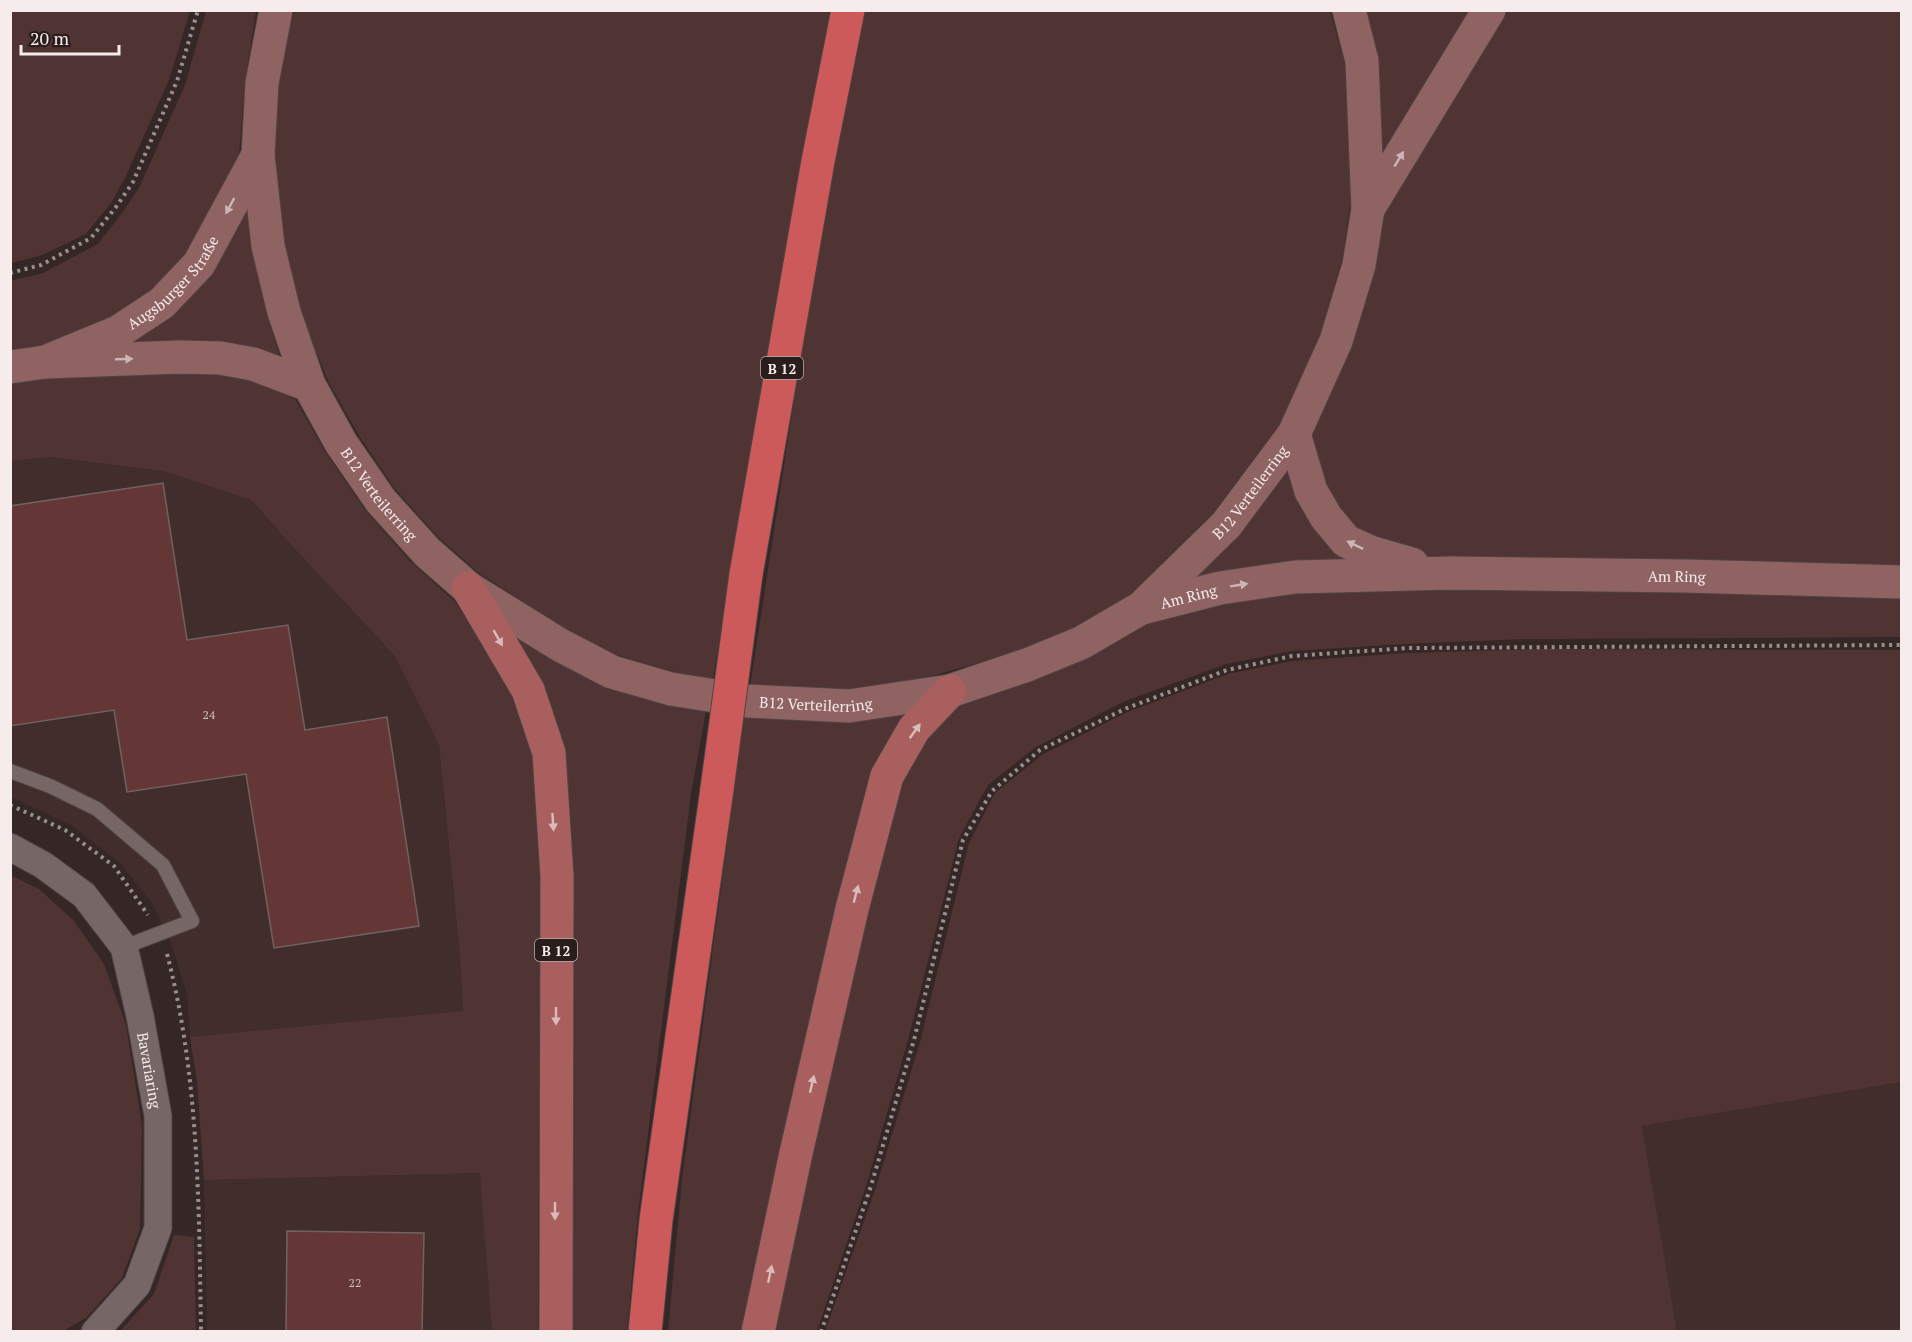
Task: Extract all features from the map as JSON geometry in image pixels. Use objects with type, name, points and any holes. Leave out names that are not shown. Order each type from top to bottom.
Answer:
[{"type":"highway","name":"B 12","points":[[645,1332],[656,1220],[746,574],[818,161],[848,10]]},
{"type":"main road","name":"B12 Verteilerring","points":[[276,10],[262,83],[258,155],[268,246],[284,312],[309,385],[341,443],[381,501],[427,552],[468,588],[560,645],[612,672],[672,689],[747,701],[849,706],[950,691],[1027,665],[1081,643],[1141,608],[1226,525],[1294,434],[1336,341],[1359,265],[1368,209],[1362,61],[1349,10]]},
{"type":"main road","points":[[1368,209],[1489,10]]},
{"type":"main road","name":"Augsburger Straße","points":[[45,362],[118,332],[162,303],[199,264],[258,155]]},
{"type":"main road","name":"Augsburger Straße","points":[[10,367],[45,362],[180,357],[220,358],[253,364],[309,385]]},
{"type":"main road","name":"Am Ring","points":[[1294,434],[1311,491],[1326,517],[1346,541],[1370,552],[1451,573]]},
{"type":"main road","name":"Am Ring","points":[[1141,608],[1220,588],[1295,577],[1451,573],[1902,582]]},
{"type":"main road","name":"B 12","points":[[468,588],[528,690],[549,753],[557,876],[556,1332]]},
{"type":"main road","points":[[758,1332],[852,909],[887,776],[914,729],[950,691]]},
{"type":"street","name":"Bavariaring","points":[[10,847],[43,865],[84,895],[124,947],[140,1016],[158,1116],[158,1228],[137,1285],[95,1332]]},
{"type":"lane","points":[[10,771],[50,786],[97,809],[163,865],[192,921],[124,947]]},
{"type":"path","points":[[10,273],[41,265],[92,238],[116,207],[133,182],[177,81],[198,10]]},
{"type":"path","points":[[821,1332],[871,1186],[914,1040],[963,840],[992,791],[1040,750],[1127,708],[1227,670],[1292,656],[1408,648],[1902,645]]},
{"type":"shaded area","points":[[11,10],[190,11],[169,80],[125,178],[111,203],[86,234],[42,255],[11,263]]},
{"type":"shaded area","points":[[206,11],[256,11],[245,81],[239,155],[189,255],[154,295],[110,321],[38,346],[11,349],[10,281],[43,273],[98,244],[122,213],[139,188],[185,85]]},
{"type":"shaded area","points":[[294,11],[830,11],[802,154],[713,679],[676,672],[620,656],[570,632],[479,573],[439,538],[395,489],[358,434],[329,383],[298,308],[283,243],[275,155],[278,84]]},
{"type":"shaded area","points":[[861,11],[1330,11],[1345,64],[1351,198],[1343,256],[1320,336],[1280,424],[1213,513],[1127,597],[1072,629],[1022,651],[935,675],[851,693],[750,687],[830,166]]},
{"type":"shaded area","points":[[1364,11],[1473,11],[1380,168],[1379,60]]},
{"type":"shaded area","points":[[1507,11],[1901,11],[1901,571],[1454,565],[1399,551],[1351,531],[1335,509],[1307,440],[1384,203]]},
{"type":"shaded area","points":[[246,208],[267,316],[281,360],[118,349],[168,315],[196,292],[217,263]]},
{"type":"shaded area","points":[[181,370],[255,378],[295,399],[326,453],[365,510],[409,560],[454,601],[481,639],[508,687],[533,756],[540,874],[538,1331],[492,1331],[480,1173],[204,1180],[197,1081],[190,1037],[463,1011],[459,946],[439,745],[395,656],[251,500],[163,471],[51,457],[11,461],[11,382],[47,376]]},
{"type":"shaded area","points":[[51,457],[163,471],[251,500],[395,656],[439,745],[459,946],[463,1012],[190,1037],[187,995],[172,945],[151,901],[119,862],[71,825],[11,797],[11,461]]},
{"type":"shaded area","points":[[1293,461],[1387,567],[1183,588]]},
{"type":"shaded area","points":[[1296,587],[1901,593],[1901,637],[1528,639],[1292,651],[1226,664],[1123,702],[1036,747],[988,785],[959,838],[908,1040],[866,1186],[817,1331],[771,1332],[807,1157],[900,779],[923,736],[956,703],[1038,679],[1089,654],[1149,620]]},
{"type":"shaded area","points":[[508,630],[671,703],[706,711],[691,794],[638,1213],[627,1331],[573,1331],[570,877]]},
{"type":"shaded area","points":[[1540,649],[1901,650],[1901,1082],[1642,1126],[1677,1331],[825,1331],[876,1187],[920,1042],[969,843],[995,793],[1042,755],[1125,713],[1228,674],[1292,661],[1407,653]]},
{"type":"shaded area","points":[[912,710],[747,1331],[668,1332],[682,1179],[744,717],[848,720]]},
{"type":"shaded area","points":[[10,875],[39,889],[74,921],[104,964],[126,1025],[142,1125],[140,1229],[122,1278],[86,1318],[63,1331],[11,1331]]},
{"type":"shaded area","points":[[1901,1082],[1901,1331],[1677,1331],[1642,1126]]},
{"type":"shaded area","points":[[481,1173],[492,1331],[207,1331],[204,1180]]},
{"type":"shaded area","points":[[174,1235],[194,1237],[196,1331],[120,1331],[154,1294]]},
{"type":"building","points":[[163,483],[187,640],[288,625],[305,730],[387,717],[419,926],[274,948],[246,774],[127,792],[114,710],[10,726],[10,506]]},
{"type":"building","points":[[287,1231],[424,1233],[422,1332],[286,1332]]}]
